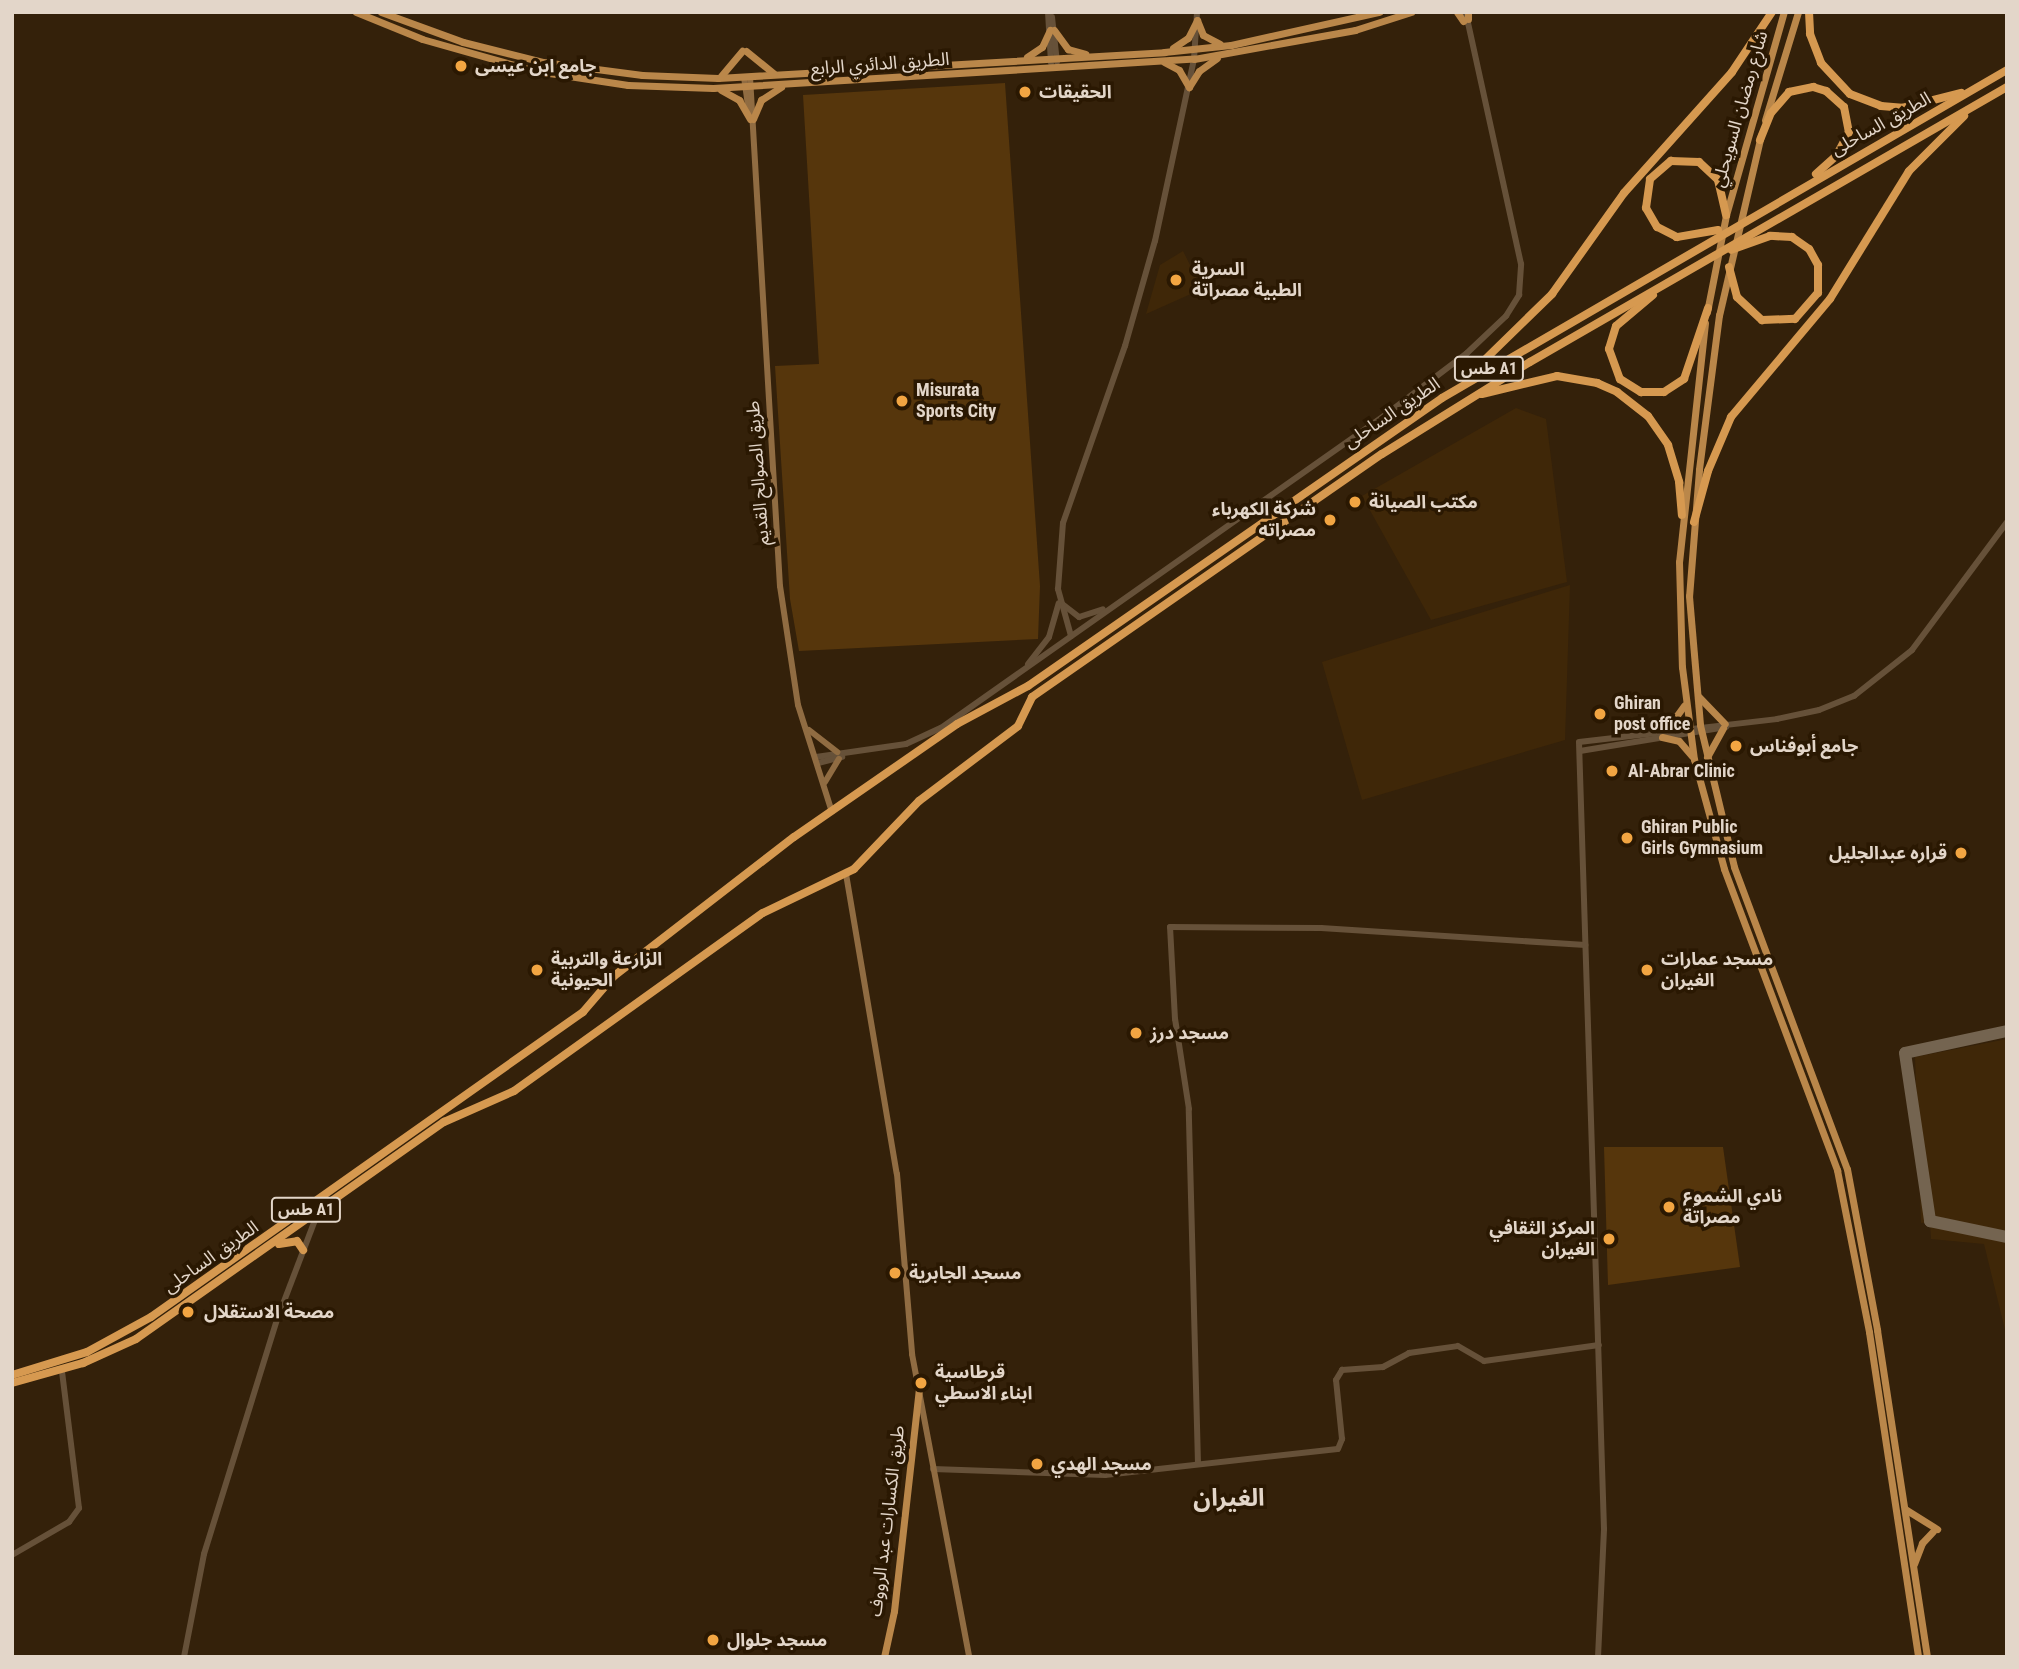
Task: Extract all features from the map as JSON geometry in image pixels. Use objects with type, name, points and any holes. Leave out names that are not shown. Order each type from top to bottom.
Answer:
[{"type":"highway","points":[[1441,398],[1533,316],[1624,193],[1732,72],[1772,12]]},
{"type":"highway","points":[[1809,12],[1810,34],[1821,63],[1838,85],[1861,100],[1902,108],[1974,89]]},
{"type":"highway","name":"طس A1","points":[[1974,89],[2007,70]]},
{"type":"highway","points":[[1760,140],[1771,113],[1789,92],[1813,87],[1826,91],[1844,107],[1849,132],[1844,145],[1791,193]]},
{"type":"highway","name":"طس A1","points":[[1970,110],[2007,88]]},
{"type":"highway","name":"الطريق الساحلى","points":[[12,1375],[87,1352],[152,1317],[583,1012],[607,983],[642,954],[832,812],[957,724],[1028,686],[1441,398],[1735,225],[1974,89]]},
{"type":"highway","points":[[1694,522],[1731,417],[1830,299],[1909,171],[1970,110]]},
{"type":"highway","name":"الطريق الساحلى","points":[[12,1383],[62,1371],[136,1339],[317,1215],[444,1122],[514,1091],[762,913],[846,874],[919,802],[1018,726],[1032,697],[1342,480],[1469,398],[1676,276],[1970,110]]},
{"type":"highway","points":[[1726,215],[1718,180],[1699,162],[1671,161],[1650,179],[1646,208],[1666,234],[1690,237],[1735,225]]},
{"type":"highway","points":[[1708,258],[1759,239],[1792,237],[1808,249],[1818,265],[1818,293],[1795,319],[1762,320],[1742,306],[1730,263]]},
{"type":"highway","points":[[1676,276],[1616,326],[1609,349],[1620,379],[1641,392],[1664,392],[1677,386],[1690,369],[1708,308]]},
{"type":"highway","points":[[1469,398],[1557,376],[1597,383],[1617,392],[1648,416],[1668,445],[1679,482],[1682,515]]},
{"type":"highway","points":[[1138,608],[1144,618]]},
{"type":"highway","points":[[273,1245],[293,1241],[303,1250]]},
{"type":"main road","name":"الطريق الدائري الرابع","points":[[356,12],[422,39],[536,71],[628,85],[713,88],[1194,59],[1355,30],[1411,12]]},
{"type":"main road","name":"الطريق الدائري الرابع","points":[[381,12],[463,42],[543,62],[642,75],[718,78],[1164,52],[1231,45],[1379,12]]},
{"type":"main road","name":"شارع رمضان السويحلي","points":[[1784,12],[1726,215],[1708,308],[1682,515],[1679,603],[1685,698],[1694,760],[1724,869],[1829,1139],[1840,1181],[1869,1332],[1918,1657]]},
{"type":"main road","name":"شارع رمضان السويحلي","points":[[1798,12],[1744,199],[1730,263],[1710,372],[1689,596],[1700,729],[1734,867],[1847,1169],[1905,1509],[1927,1657]]},
{"type":"main road","points":[[1197,16],[1207,39],[1231,45]]},
{"type":"main road","points":[[1164,52],[1183,43],[1197,16]]},
{"type":"main road","points":[[1018,60],[1038,51],[1052,30],[1068,49],[1100,56]]},
{"type":"main road","points":[[718,78],[733,67],[744,51],[762,68],[778,76]]},
{"type":"main road","points":[[1160,61],[1179,70],[1189,88],[1204,66],[1223,55]]},
{"type":"main road","name":"طريق الصوالح القديم","points":[[747,77],[780,586],[805,726],[832,812]]},
{"type":"main road","points":[[713,88],[735,96],[752,122],[767,94],[785,85]]},
{"type":"main road","points":[[1698,695],[1726,726],[1706,761]]},
{"type":"main road","points":[[1667,729],[1682,713],[1685,698]]},
{"type":"main road","points":[[805,726],[838,755],[825,783]]},
{"type":"main road","points":[[1662,737],[1679,741],[1694,760]]},
{"type":"main road","points":[[846,874],[897,1174],[903,1282],[919,1388],[970,1657]]},
{"type":"main road","name":"طريق الكسارات عبد الرووف","points":[[884,1657],[894,1611],[919,1388]]},
{"type":"main road","points":[[1905,1509],[1935,1530],[1920,1546],[1913,1568]]},
{"type":"street","points":[[1050,12],[1055,68]]},
{"type":"street","points":[[1019,673],[1049,637],[1059,601],[1065,516],[1136,310],[1189,88],[1197,16]]},
{"type":"street","points":[[817,760],[906,744],[928,735],[1446,370],[1493,330],[1516,302],[1521,264],[1464,17]]},
{"type":"street","points":[[1598,1657],[1604,1539],[1579,742],[1667,729],[1690,730],[1726,726],[1819,710],[1878,681],[1927,631],[2007,522]]},
{"type":"street","points":[[1059,601],[1079,617],[1124,599]]},
{"type":"street","points":[[1059,601],[1071,636]]},
{"type":"street","points":[[1580,751],[1690,730]]},
{"type":"street","points":[[1198,1464],[1189,1109],[1175,1019],[1170,927],[1321,928],[1585,945]]},
{"type":"street","points":[[184,1657],[204,1554],[303,1250],[317,1215]]},
{"type":"street","points":[[933,1469],[1086,1476],[1338,1449],[1342,1439],[1336,1380],[1342,1370],[1383,1367],[1409,1353],[1458,1346],[1484,1361],[1599,1345]]},
{"type":"street","points":[[12,1555],[69,1522],[79,1508],[62,1371]]},
{"type":"shaded area","name":"Misurata Sports City","points":[[1005,83],[1040,586],[1038,639],[799,651],[790,599],[775,366],[819,364],[803,95]]},
{"type":"shaded area","name":"السرية الطبية مصراتة","points":[[1183,251],[1202,289],[1146,314],[1160,265]]},
{"type":"shaded area","points":[[1516,408],[1546,419],[1567,582],[1431,620],[1362,496]]},
{"type":"shaded area","points":[[1570,585],[1565,740],[1362,800],[1322,662]]},
{"type":"shaded area","points":[[2007,1039],[2007,1338],[1984,1244],[1931,1239],[1930,1222],[1921,1223],[1915,1057]]},
{"type":"shaded area","name":"نادي الشموع مصراتة","points":[[1604,1147],[1723,1147],[1740,1267],[1608,1285]]},
{"type":"taxiway","points":[[2007,1031],[1905,1053],[1930,1221],[2007,1237]]},
{"type":"place","name":"جامع ابن عيسى","points":[[461,66]]},
{"type":"place","name":"الحقيقات","points":[[1025,92]]},
{"type":"place","name":"السرية الطبية مصراتة","points":[[1176,280]]},
{"type":"place","name":"Misurata Sports City","points":[[902,401]]},
{"type":"place","name":"مكتب الصيانة","points":[[1355,502]]},
{"type":"place","name":"شركة الكهرباء مصراته","points":[[1330,520]]},
{"type":"place","name":"Ghiran post office","points":[[1600,714]]},
{"type":"place","name":"جامع أبوفناس","points":[[1736,746]]},
{"type":"place","name":"Al-Abrar Clinic","points":[[1612,771]]},
{"type":"place","name":"Ghiran Public Girls Gymnasium","points":[[1627,838]]},
{"type":"place","name":"قراره عبدالجليل","points":[[1961,853]]},
{"type":"place","name":"الزارعة والتربية الحيونية","points":[[537,970]]},
{"type":"place","name":"مسجد عمارات الغيران","points":[[1647,970]]},
{"type":"place","name":"مسجد درز","points":[[1136,1033]]},
{"type":"place","name":"نادي الشموع مصراتة","points":[[1669,1207]]},
{"type":"place","name":"المركز الثقافي الغيران","points":[[1609,1239]]},
{"type":"place","name":"مسجد الجابرية","points":[[895,1273]]},
{"type":"place","name":"مصحة الاستقلال","points":[[188,1312]]},
{"type":"place","name":"قرطاسية ابناء الاسطي","points":[[921,1383]]},
{"type":"place","name":"مسجد الهدي","points":[[1037,1464]]},
{"type":"place","name":"مسجد جلوال","points":[[713,1640]]},
{"type":"district","name":"الغيران","points":[[1229,1499]]}]
